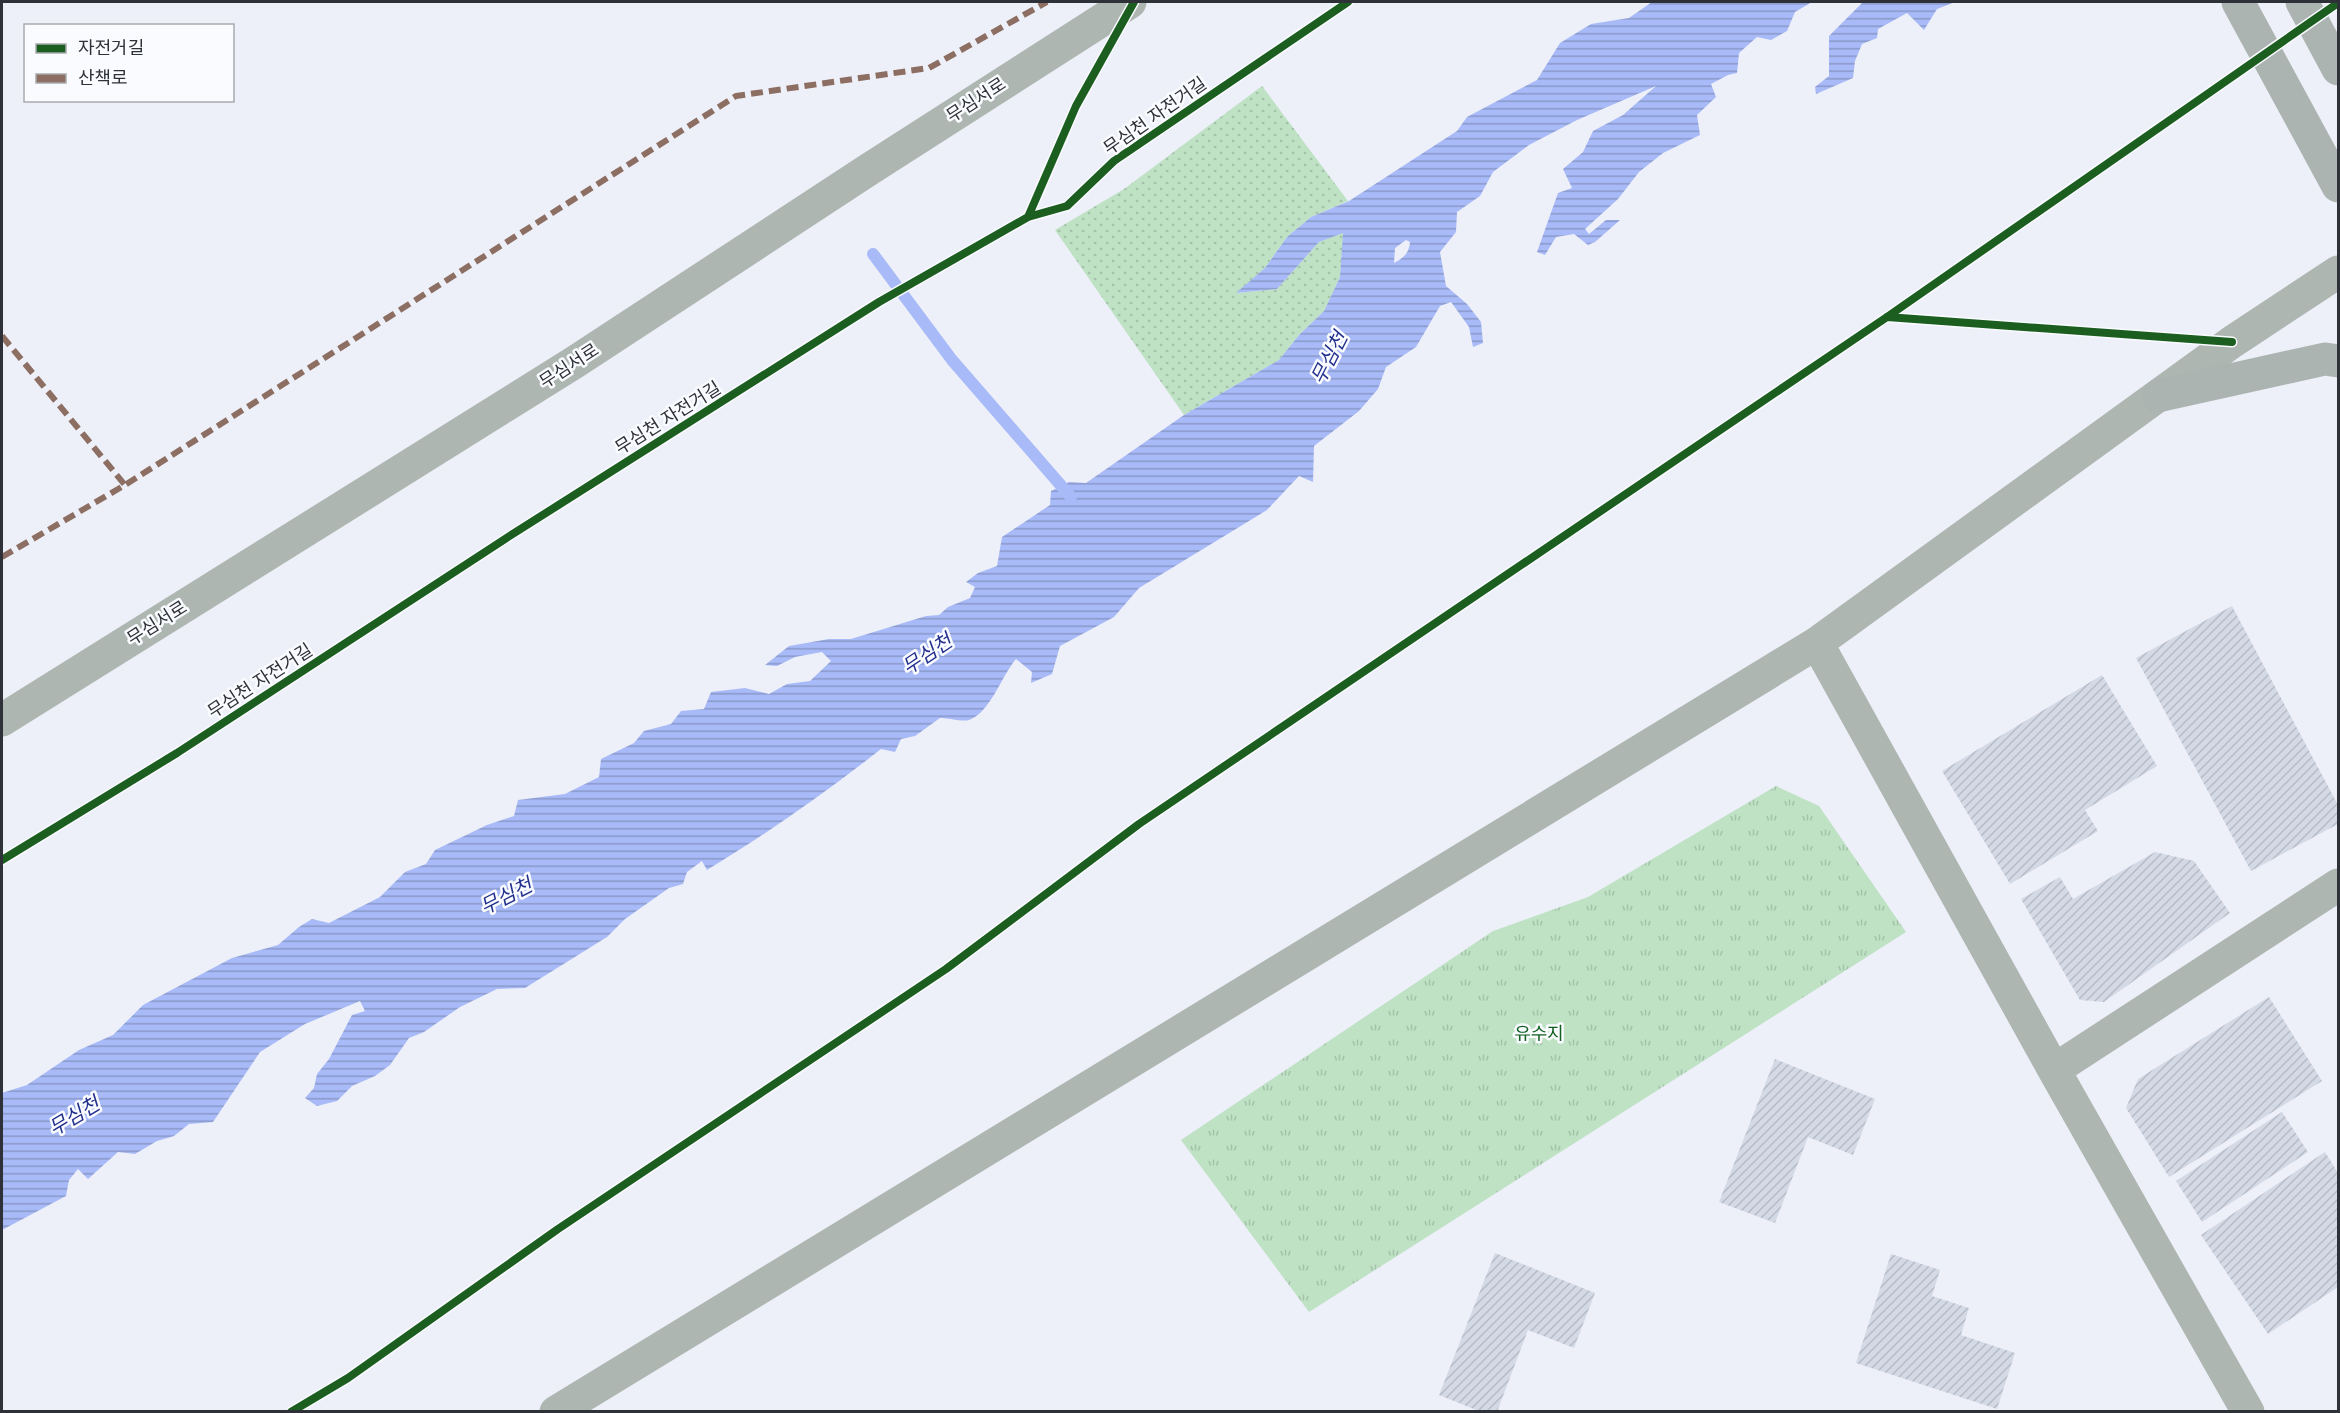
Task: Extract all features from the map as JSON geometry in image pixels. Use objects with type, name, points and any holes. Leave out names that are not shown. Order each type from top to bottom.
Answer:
[{"type":"street","name":"무심서로","points":[[2,720],[575,363],[868,170],[1130,2]]},
{"type":"street","points":[[2238,2],[2331,173]]},
{"type":"street","points":[[2302,2],[2338,69]]},
{"type":"street","points":[[556,1412],[1817,643],[2232,342],[2338,272]]},
{"type":"street","points":[[2158,396],[2325,359],[2338,361]]},
{"type":"street","points":[[1817,643],[2054,1070],[2248,1412]]},
{"type":"street","points":[[2054,1070],[2338,885]]},
{"type":"green space","points":[[1262,86],[1348,201],[1311,217],[1287,237],[1265,268],[1237,293],[1277,289],[1319,242],[1344,232],[1340,277],[1324,311],[1299,335],[1279,360],[1184,415],[1055,230],[1124,189]]},
{"type":"green space","name":"유수지","points":[[1776,786],[1819,806],[1906,932],[1309,1312],[1181,1140],[1493,931],[1588,897]]},
{"type":"water","name":"무심천","points":[[1652,2],[1812,2],[1795,12],[1787,31],[1771,40],[1757,37],[1739,53],[1737,73],[1711,84],[1716,97],[1697,115],[1700,135],[1663,153],[1639,172],[1618,199],[1585,229],[1589,234],[1606,220],[1620,220],[1595,242],[1588,245],[1574,234],[1556,237],[1545,255],[1537,252],[1558,193],[1572,188],[1563,169],[1583,152],[1593,131],[1623,115],[1656,86],[1577,120],[1529,145],[1493,172],[1480,196],[1457,212],[1456,232],[1440,252],[1446,286],[1467,304],[1481,322],[1483,343],[1473,347],[1469,327],[1451,302],[1440,306],[1416,347],[1386,367],[1378,389],[1359,411],[1314,446],[1313,482],[1299,476],[1267,510],[1139,588],[1114,617],[1060,646],[1052,674],[1031,683],[1032,672],[1016,659],[989,702],[976,716],[969,720],[940,718],[915,736],[901,739],[895,752],[881,749],[796,812],[730,856],[707,870],[702,861],[687,872],[683,884],[669,888],[625,919],[607,937],[525,988],[497,989],[460,1007],[424,1032],[409,1038],[390,1065],[375,1076],[352,1086],[337,1101],[317,1106],[305,1098],[314,1088],[317,1074],[329,1059],[352,1015],[365,1011],[360,1001],[305,1024],[260,1052],[213,1122],[189,1124],[174,1136],[157,1141],[135,1154],[118,1152],[88,1179],[78,1169],[69,1180],[66,1196],[2,1230],[2,1093],[27,1085],[79,1050],[113,1035],[143,1005],[232,958],[278,945],[312,919],[329,923],[380,897],[405,872],[426,864],[435,850],[487,825],[514,816],[518,800],[565,794],[599,777],[601,759],[634,743],[644,731],[671,724],[681,711],[704,709],[711,692],[745,688],[769,694],[787,684],[810,681],[831,661],[822,652],[795,657],[777,666],[765,665],[789,646],[829,639],[851,639],[926,616],[939,615],[948,607],[970,598],[975,587],[966,582],[978,573],[997,566],[1002,537],[1050,505],[1051,491],[1069,482],[1086,483],[1184,415],[1279,360],[1299,335],[1324,311],[1340,277],[1343,233],[1319,242],[1277,289],[1236,293],[1265,268],[1287,237],[1311,217],[1349,201],[1457,131],[1467,117],[1537,80],[1560,43],[1591,24],[1629,18]],"holes":[[[1406,240],[1410,242],[1405,255],[1394,263],[1395,248]]]},
{"type":"water","points":[[1863,2],[1955,2],[1937,9],[1924,30],[1907,13],[1878,29],[1877,38],[1862,44],[1855,61],[1853,78],[1816,94],[1815,87],[1829,76],[1829,36]]},
{"type":"building","points":[[2232,606],[2338,805],[2338,824],[2251,871],[2136,658]]},
{"type":"building","points":[[2102,675],[2157,766],[2085,810],[2098,831],[2010,884],[1942,771]]},
{"type":"building","points":[[2155,852],[2194,861],[2230,913],[2104,1002],[2080,1000],[2021,899],[2060,877],[2073,899]]},
{"type":"building","points":[[2269,997],[2322,1081],[2169,1177],[2126,1108],[2138,1079]]},
{"type":"building","points":[[1775,1059],[1875,1099],[1853,1155],[1808,1137],[1775,1223],[1719,1202]]},
{"type":"building","points":[[2282,1112],[2308,1152],[2202,1222],[2176,1181]]},
{"type":"building","points":[[2325,1152],[2338,1173],[2338,1287],[2268,1334],[2201,1235]]},
{"type":"building","points":[[1495,1253],[1595,1293],[1574,1348],[1528,1330],[1497,1412],[1481,1412],[1439,1395]]},
{"type":"building","points":[[1891,1254],[1940,1270],[1932,1296],[1969,1308],[1961,1335],[2015,1353],[1997,1409],[1856,1363]]},
{"type":"waterway","points":[[873,254],[952,360],[1071,497]]},
{"type":"marked path","points":[[2,557],[125,485],[736,96],[929,68],[1047,2]]},
{"type":"marked path","points":[[2,336],[125,485]]},
{"type":"cycle path","points":[[1028,217],[1076,106],[1134,2]]},
{"type":"cycle path","name":"무심천 자전거길","points":[[2,860],[177,753],[508,537],[879,302],[1028,217],[1067,206],[1114,161],[1348,2]]},
{"type":"cycle path","points":[[291,1412],[348,1378],[558,1229],[946,969],[1139,824],[1887,317],[2338,3]]},
{"type":"cycle path","points":[[1887,317],[2232,342]]}]
